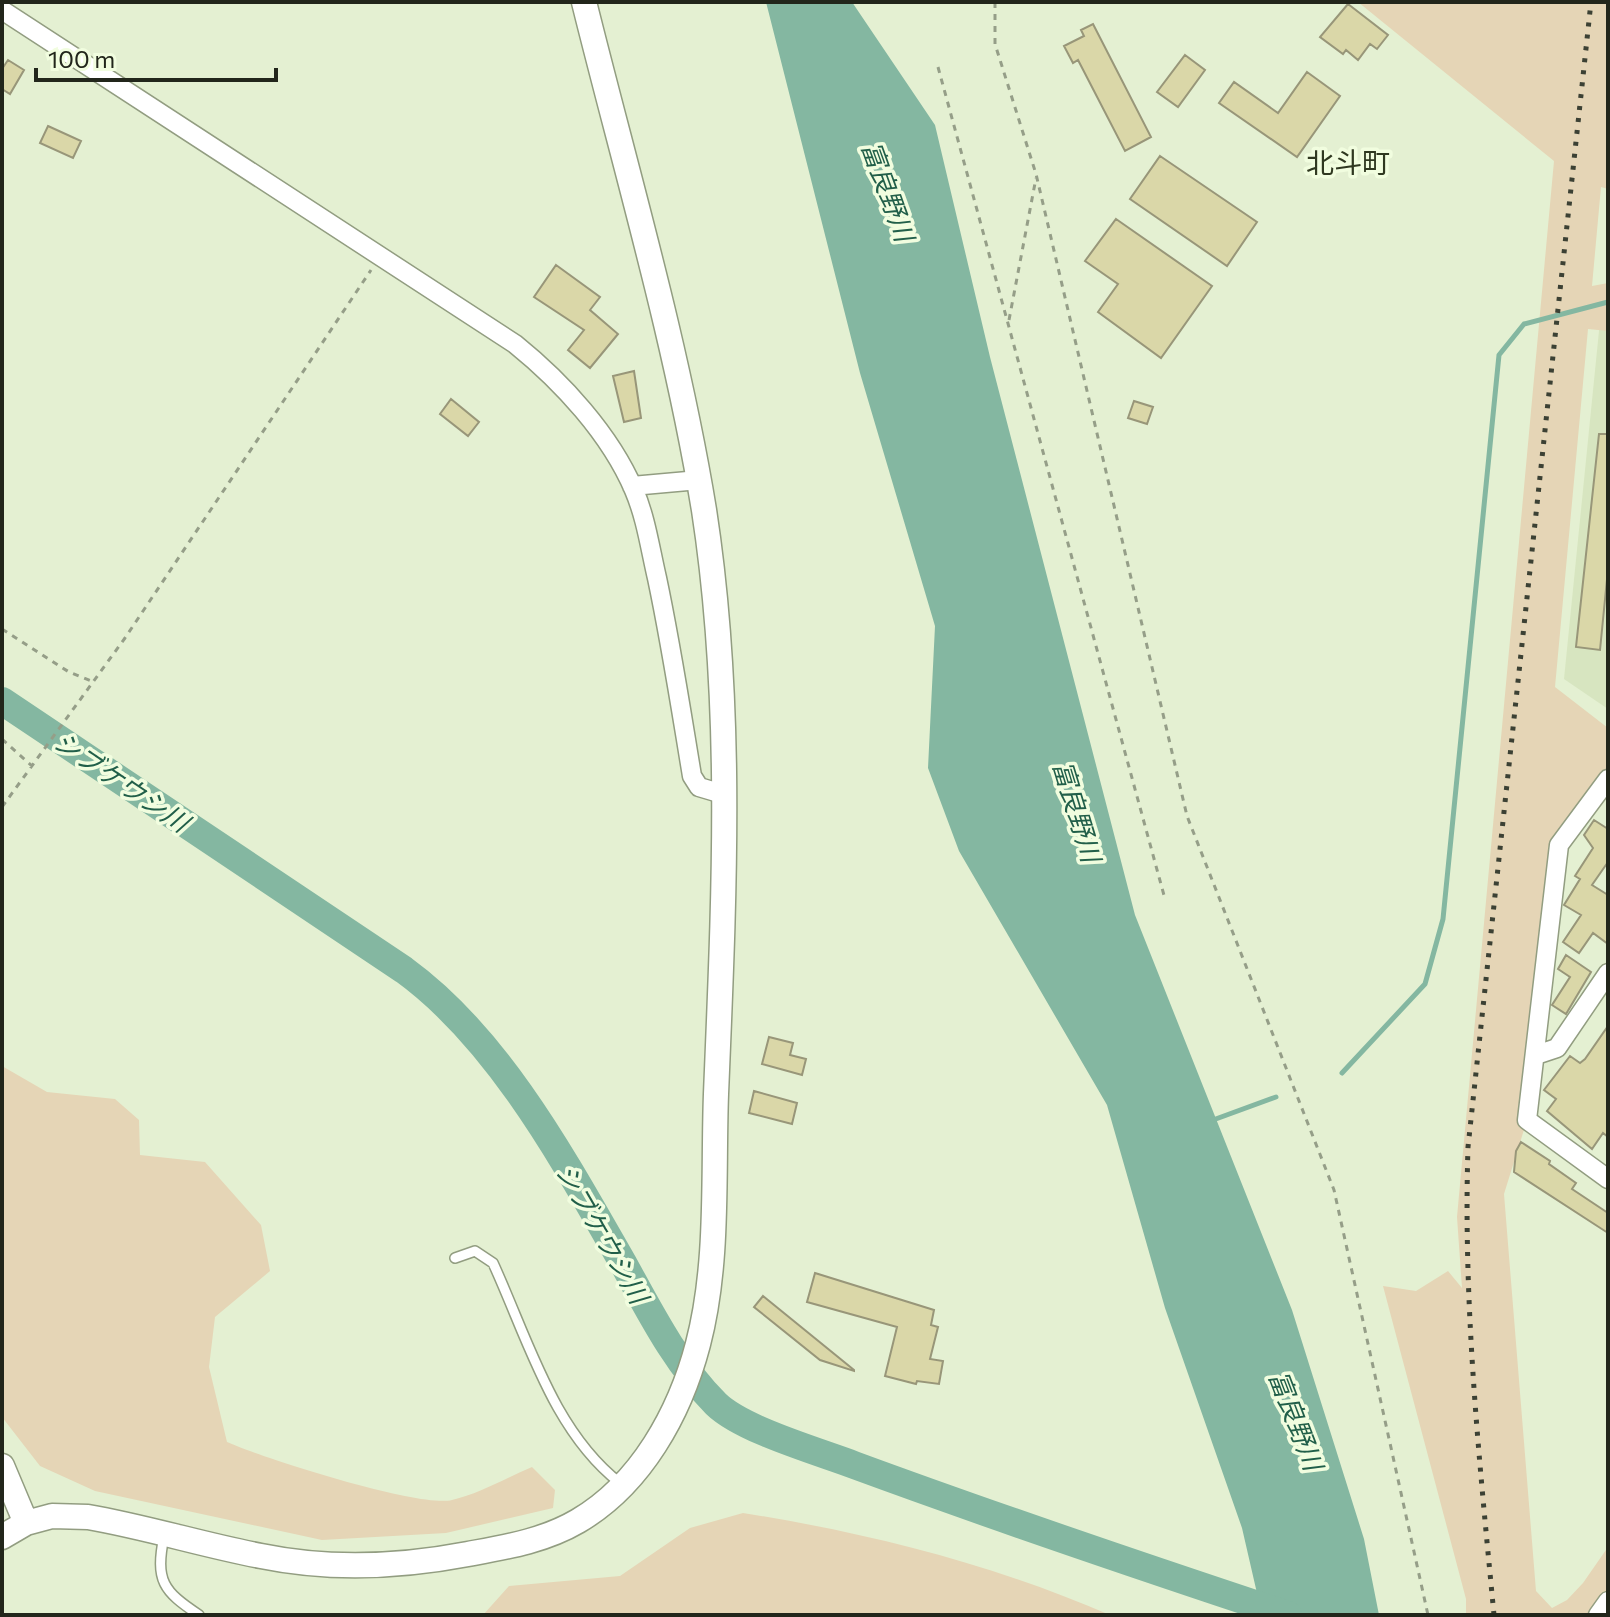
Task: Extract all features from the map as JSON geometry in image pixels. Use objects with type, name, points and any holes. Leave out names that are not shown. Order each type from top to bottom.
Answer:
[{"type":"street","points":[[2,1537],[26,1523],[52,1516],[88,1517],[297,1562],[353,1565],[420,1561],[490,1550],[548,1535],[584,1518],[622,1485],[666,1427],[687,1379],[705,1310],[710,1245],[726,795],[720,649],[699,480],[681,385],[584,2]]},
{"type":"street","points":[[2,10],[515,344],[542,366],[600,435],[632,486],[643,513],[692,776],[699,787],[726,795]]},
{"type":"street","points":[[632,486],[699,480]]},
{"type":"street","points":[[1608,779],[1559,845],[1527,1120],[1608,1179]]},
{"type":"street","points":[[1536,1055],[1557,1048],[1608,973]]},
{"type":"street","points":[[2,1466],[26,1523]]},
{"type":"street","points":[[1598,1615],[1608,1601]]},
{"type":"lane","points":[[455,1258],[475,1251],[493,1263],[562,1416],[595,1464],[622,1485]]},
{"type":"lane","points":[[164,1535],[160,1568],[166,1590],[199,1615]]},
{"type":"path","points":[[995,2],[995,44],[1036,174],[1187,816],[1334,1190],[1428,1615]]},
{"type":"path","points":[[938,67],[1165,899]]},
{"type":"path","points":[[1009,324],[1036,174]]},
{"type":"path","points":[[2,807],[94,682],[381,256]]},
{"type":"path","points":[[2,629],[69,672],[94,682]]},
{"type":"path","points":[[2,739],[32,766]]},
{"type":"shaded area","points":[[1358,2],[1608,2],[1608,189],[1601,187],[1592,286],[1608,283],[1608,331],[1588,329],[1555,687],[1608,728],[1608,779],[1559,845],[1527,1120],[1504,1194],[1536,1591],[1552,1608],[1567,1600],[1608,1547],[1608,1601],[1598,1615],[1466,1615],[1466,1599],[1383,1286],[1416,1291],[1448,1271],[1462,1288],[1457,1217],[1554,161]]},
{"type":"shaded area","points":[[1608,319],[1608,709],[1564,679],[1600,321]]},
{"type":"shaded area","points":[[2,1066],[47,1092],[115,1099],[139,1120],[140,1155],[205,1162],[261,1225],[270,1271],[215,1317],[209,1367],[227,1442],[341,1480],[408,1497],[434,1500],[452,1500],[472,1494],[532,1467],[555,1490],[553,1508],[446,1533],[322,1540],[95,1491],[40,1466],[2,1417]]},
{"type":"shaded area","points":[[743,1513],[837,1530],[930,1552],[1021,1580],[1110,1615],[483,1615],[509,1586],[620,1576],[690,1528]]},
{"type":"water","name":"富良野川","points":[[766,2],[852,2],[935,125],[990,357],[1135,915],[1292,1310],[1364,1539],[1379,1615],[1262,1615],[1242,1528],[1165,1308],[1107,1105],[959,851],[928,768],[935,626],[860,373]]},
{"type":"building","points":[[1348,4],[1388,35],[1377,49],[1370,44],[1358,60],[1346,50],[1343,54],[1320,37]]},
{"type":"building","points":[[1093,24],[1151,137],[1125,151],[1078,60],[1073,63],[1064,46],[1084,36],[1081,30]]},
{"type":"building","points":[[1185,55],[1205,70],[1178,107],[1157,92]]},
{"type":"building","points":[[8,60],[24,70],[10,94],[2,89],[2,69]]},
{"type":"building","points":[[1307,72],[1340,96],[1297,157],[1219,103],[1234,82],[1278,113]]},
{"type":"building","points":[[48,126],[81,141],[73,158],[40,143]]},
{"type":"building","points":[[1160,156],[1257,222],[1227,266],[1130,199]]},
{"type":"building","points":[[1116,219],[1212,286],[1161,358],[1098,312],[1118,284],[1085,261]]},
{"type":"building","points":[[556,265],[600,297],[590,310],[618,334],[590,368],[568,350],[584,330],[534,297]]},
{"type":"building","points":[[634,371],[641,418],[624,422],[613,376]]},
{"type":"building","points":[[451,399],[479,422],[468,436],[440,414]]},
{"type":"building","points":[[1134,401],[1153,407],[1147,424],[1128,418]]},
{"type":"building","points":[[1599,434],[1608,434],[1608,569],[1600,650],[1576,647]]},
{"type":"building","points":[[1594,820],[1608,829],[1608,862],[1592,885],[1608,895],[1608,944],[1593,933],[1579,953],[1563,942],[1581,915],[1564,905],[1580,879],[1575,876],[1593,848],[1584,835]]},
{"type":"building","points":[[1566,955],[1591,972],[1566,1014],[1552,1005],[1570,977],[1558,969]]},
{"type":"building","points":[[1608,1026],[1608,1137],[1603,1133],[1592,1149],[1547,1111],[1556,1099],[1544,1090],[1570,1056],[1580,1063],[1585,1059]]},
{"type":"building","points":[[769,1037],[793,1043],[790,1055],[806,1059],[802,1075],[762,1064]]},
{"type":"building","points":[[754,1091],[797,1103],[792,1124],[749,1113]]},
{"type":"building","points":[[1521,1142],[1576,1183],[1572,1189],[1608,1213],[1608,1233],[1514,1172],[1516,1151]]},
{"type":"building","points":[[815,1273],[934,1310],[931,1325],[938,1327],[930,1359],[943,1361],[939,1384],[917,1381],[916,1384],[885,1376],[897,1327],[807,1302]]},
{"type":"building","points":[[763,1296],[854,1371],[820,1360],[754,1307]]},
{"type":"waterway","points":[[1342,1073],[1425,984],[1443,919],[1499,355],[1524,324],[1608,302]]},
{"type":"waterway","name":"シブケウシ川","points":[[2,701],[404,970],[438,998],[500,1066],[527,1104],[578,1184],[676,1355],[728,1414],[801,1446],[1288,1615]]},
{"type":"waterway","points":[[1213,1120],[1276,1097]]},
{"type":"railway","points":[[1494,1615],[1470,1323],[1468,1147],[1591,2]]},
{"type":"district","name":"北斗町","points":[[1348,162]]}]
